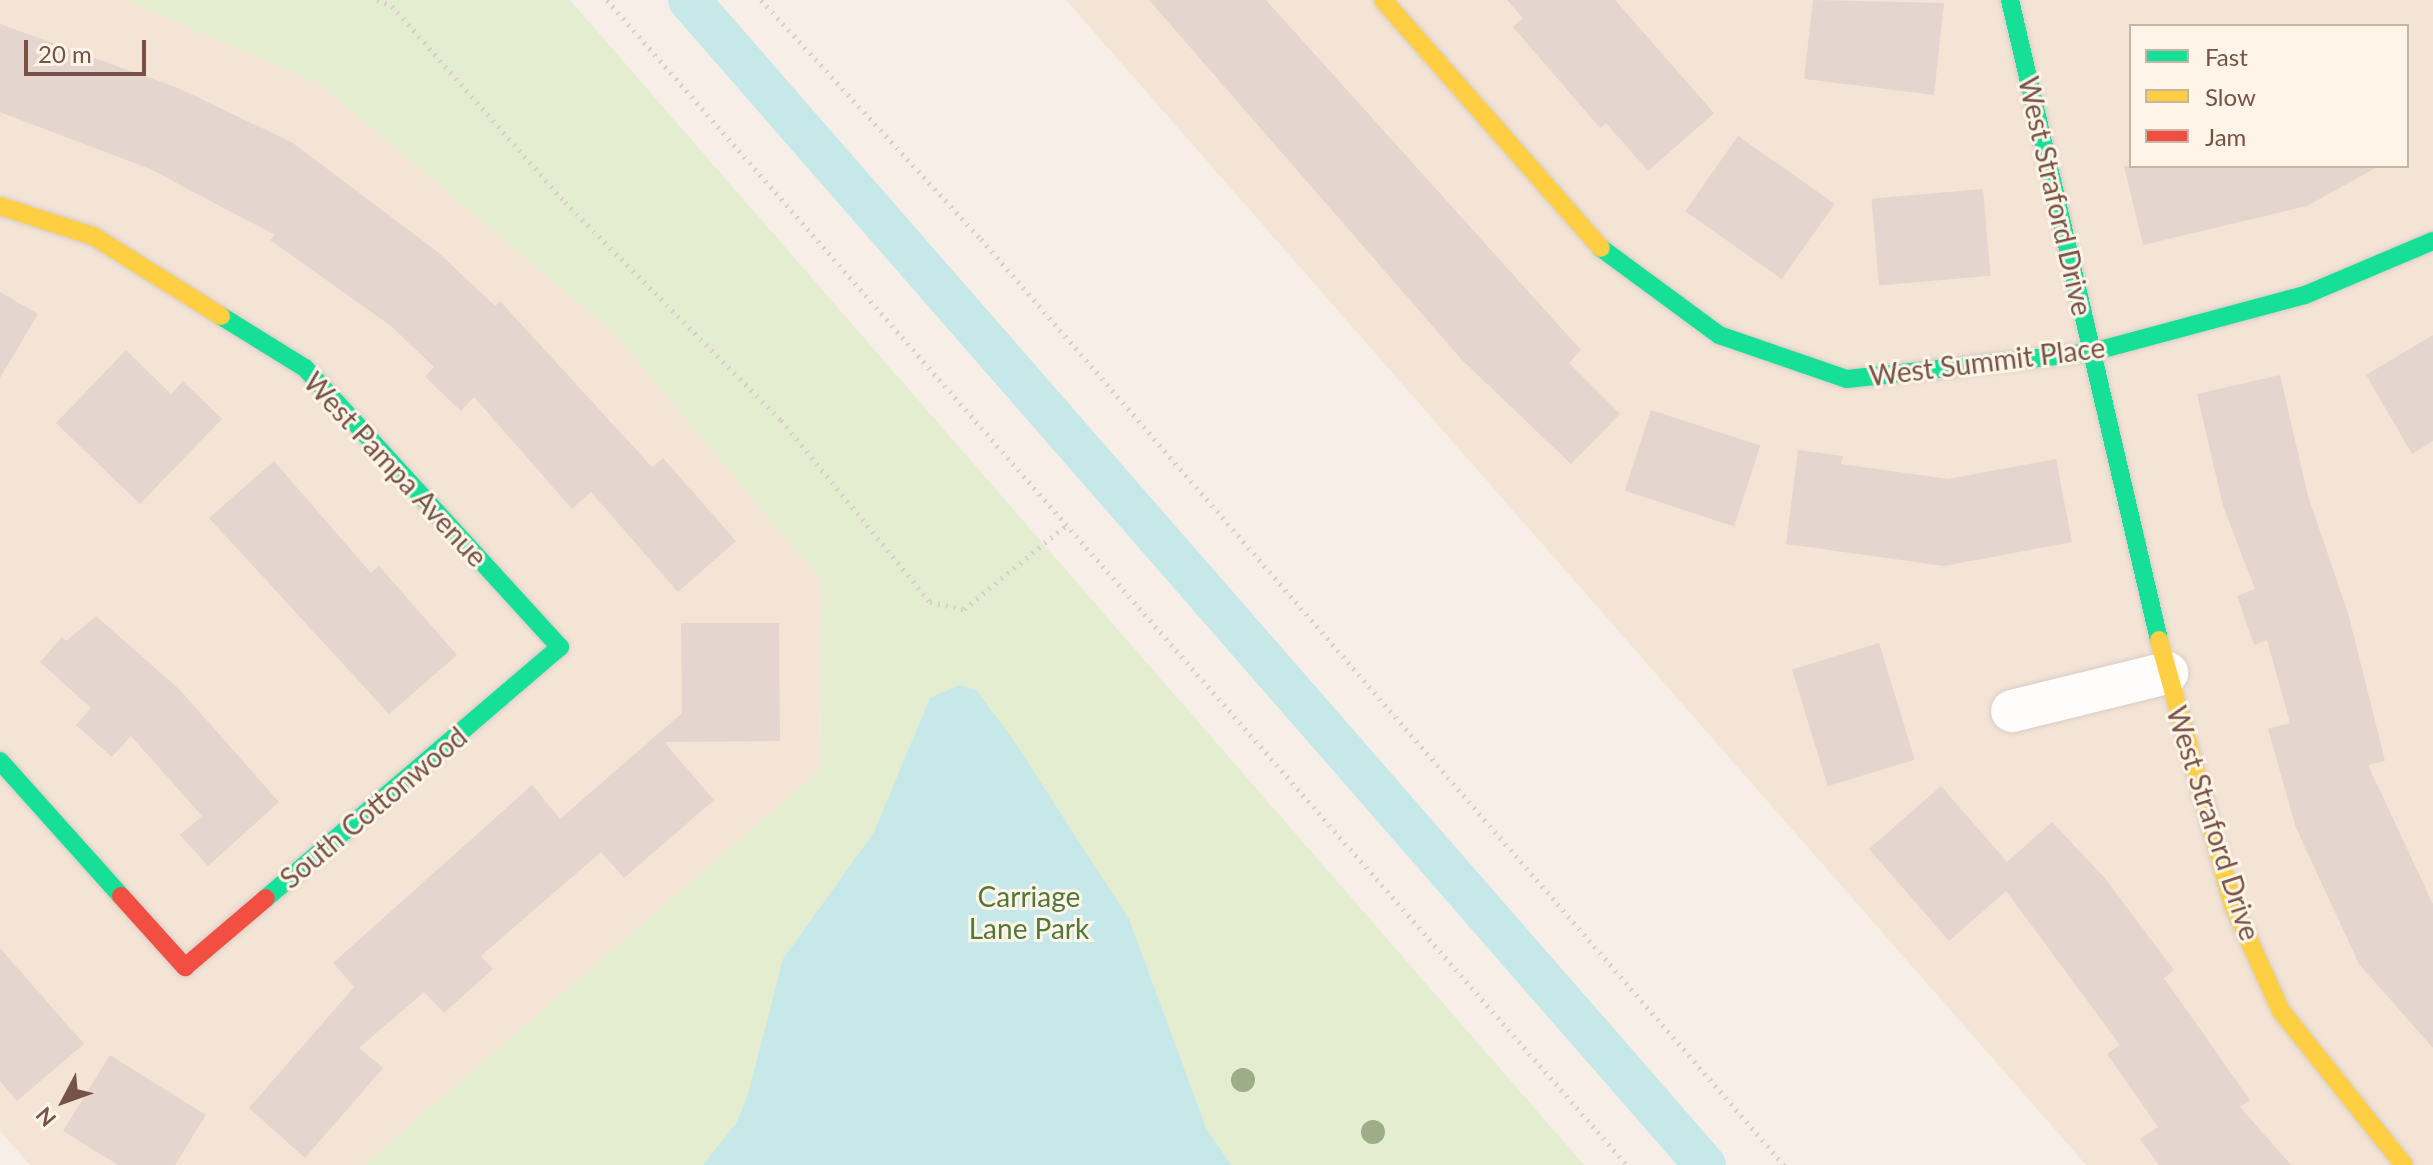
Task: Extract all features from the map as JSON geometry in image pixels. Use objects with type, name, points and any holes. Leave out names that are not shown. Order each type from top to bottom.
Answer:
[{"type":"street","name":"West Summit Place","points":[[1383,0],[1595,244],[1719,335],[1847,379],[2092,352],[2305,295],[2433,241]]},
{"type":"street","name":"West Straford Drive","points":[[2010,0],[2167,673],[2233,905],[2281,1011],[2404,1165]]},
{"type":"street","name":"West Pampa Avenue","points":[[0,206],[93,236],[305,368],[560,647]]},
{"type":"street","name":"South Cottonwood","points":[[0,761],[185,967],[560,647]]},
{"type":"street","name":"West Straford Drive","points":[[2012,711],[2167,673]]},
{"type":"path","points":[[377,0],[392,6],[565,202],[781,420],[930,602],[964,609],[1068,524]]},
{"type":"path","points":[[607,0],[1627,1165]]},
{"type":"path","points":[[761,0],[981,239],[1784,1165]]},
{"type":"shaded area","points":[[0,0],[125,0],[320,84],[613,332],[822,581],[820,770],[364,1165],[30,1165],[0,1131]]},
{"type":"shaded area","points":[[1066,0],[2433,0],[2433,1165],[2086,1165]]},
{"type":"green space","name":"Carriage Lane Park","points":[[125,0],[570,0],[1584,1165],[364,1165],[820,770],[822,581],[613,332],[320,84]]},
{"type":"water","points":[[959,685],[976,690],[1012,738],[1129,919],[1206,1128],[1231,1165],[703,1165],[737,1122],[748,1094],[783,959],[874,832],[930,698]]},
{"type":"building","points":[[1149,0],[1266,0],[1581,350],[1569,363],[1620,414],[1571,464],[1463,361]]},
{"type":"building","points":[[1507,0],[1615,0],[1714,113],[1648,171],[1606,123],[1600,128],[1513,27],[1523,18]]},
{"type":"building","points":[[1813,0],[1944,3],[1934,95],[1804,79]]},
{"type":"building","points":[[0,24],[178,88],[293,143],[439,253],[495,306],[500,301],[652,467],[663,458],[736,541],[678,592],[591,492],[572,509],[474,397],[461,411],[425,377],[434,367],[391,326],[270,240],[275,235],[150,169],[0,112]]},
{"type":"building","points":[[1738,136],[1835,204],[1782,279],[1685,211]]},
{"type":"building","points":[[2124,166],[2375,168],[2307,206],[2143,245]]},
{"type":"building","points":[[1983,189],[1991,276],[1879,285],[1871,199]]},
{"type":"building","points":[[0,292],[38,314],[0,378]]},
{"type":"building","points":[[2433,335],[2433,441],[2412,454],[2366,375]]},
{"type":"building","points":[[126,350],[171,394],[183,381],[222,419],[140,504],[56,423]]},
{"type":"building","points":[[2280,375],[2308,496],[2348,613],[2385,761],[2368,765],[2433,904],[2433,1048],[2359,964],[2296,828],[2268,729],[2290,723],[2267,640],[2254,645],[2237,596],[2255,589],[2223,506],[2197,394]]},
{"type":"building","points":[[1651,410],[1760,446],[1734,526],[1625,491]]},
{"type":"building","points":[[1798,450],[1843,456],[1841,464],[1948,479],[2056,459],[2072,542],[1944,566],[1786,544]]},
{"type":"building","points":[[274,461],[371,573],[379,566],[457,655],[389,714],[209,518]]},
{"type":"building","points":[[96,616],[180,690],[279,802],[208,866],[180,835],[202,816],[131,736],[112,757],[76,725],[91,708],[40,662],[62,637],[66,641]]},
{"type":"building","points":[[681,623],[779,623],[780,741],[664,742],[714,800],[624,878],[601,852],[481,956],[493,969],[444,1013],[424,992],[359,1048],[383,1068],[305,1158],[249,1108],[354,987],[333,963],[532,785],[560,819],[682,713]]},
{"type":"building","points":[[1879,643],[1915,760],[1828,786],[1792,670]]},
{"type":"building","points":[[1941,786],[2007,862],[2052,822],[2104,877],[2174,970],[2164,978],[2250,1100],[2240,1107],[2291,1165],[2159,1165],[2140,1139],[2158,1127],[2107,1054],[2120,1045],[2006,891],[1949,941],[1869,849]]},
{"type":"building","points":[[0,948],[84,1044],[17,1101],[0,1081]]},
{"type":"building","points":[[110,1055],[206,1115],[175,1165],[118,1165],[63,1131]]},
{"type":"waterway","points":[[689,0],[1705,1165]]},
{"type":"traffic: fast","points":[[2010,0],[2159,640]]},
{"type":"traffic: fast","points":[[1601,248],[1719,335],[1847,379],[2092,352],[2305,295],[2433,241]]},
{"type":"traffic: fast","points":[[221,316],[305,368],[560,647],[266,898]]},
{"type":"traffic: fast","points":[[0,761],[121,896]]},
{"type":"traffic: slow","points":[[1383,0],[1601,248]]},
{"type":"traffic: slow","points":[[0,206],[93,236],[221,316]]},
{"type":"traffic: slow","points":[[2159,640],[2233,905],[2281,1011],[2404,1165]]},
{"type":"traffic: jam","points":[[121,896],[185,967],[266,898]]}]
